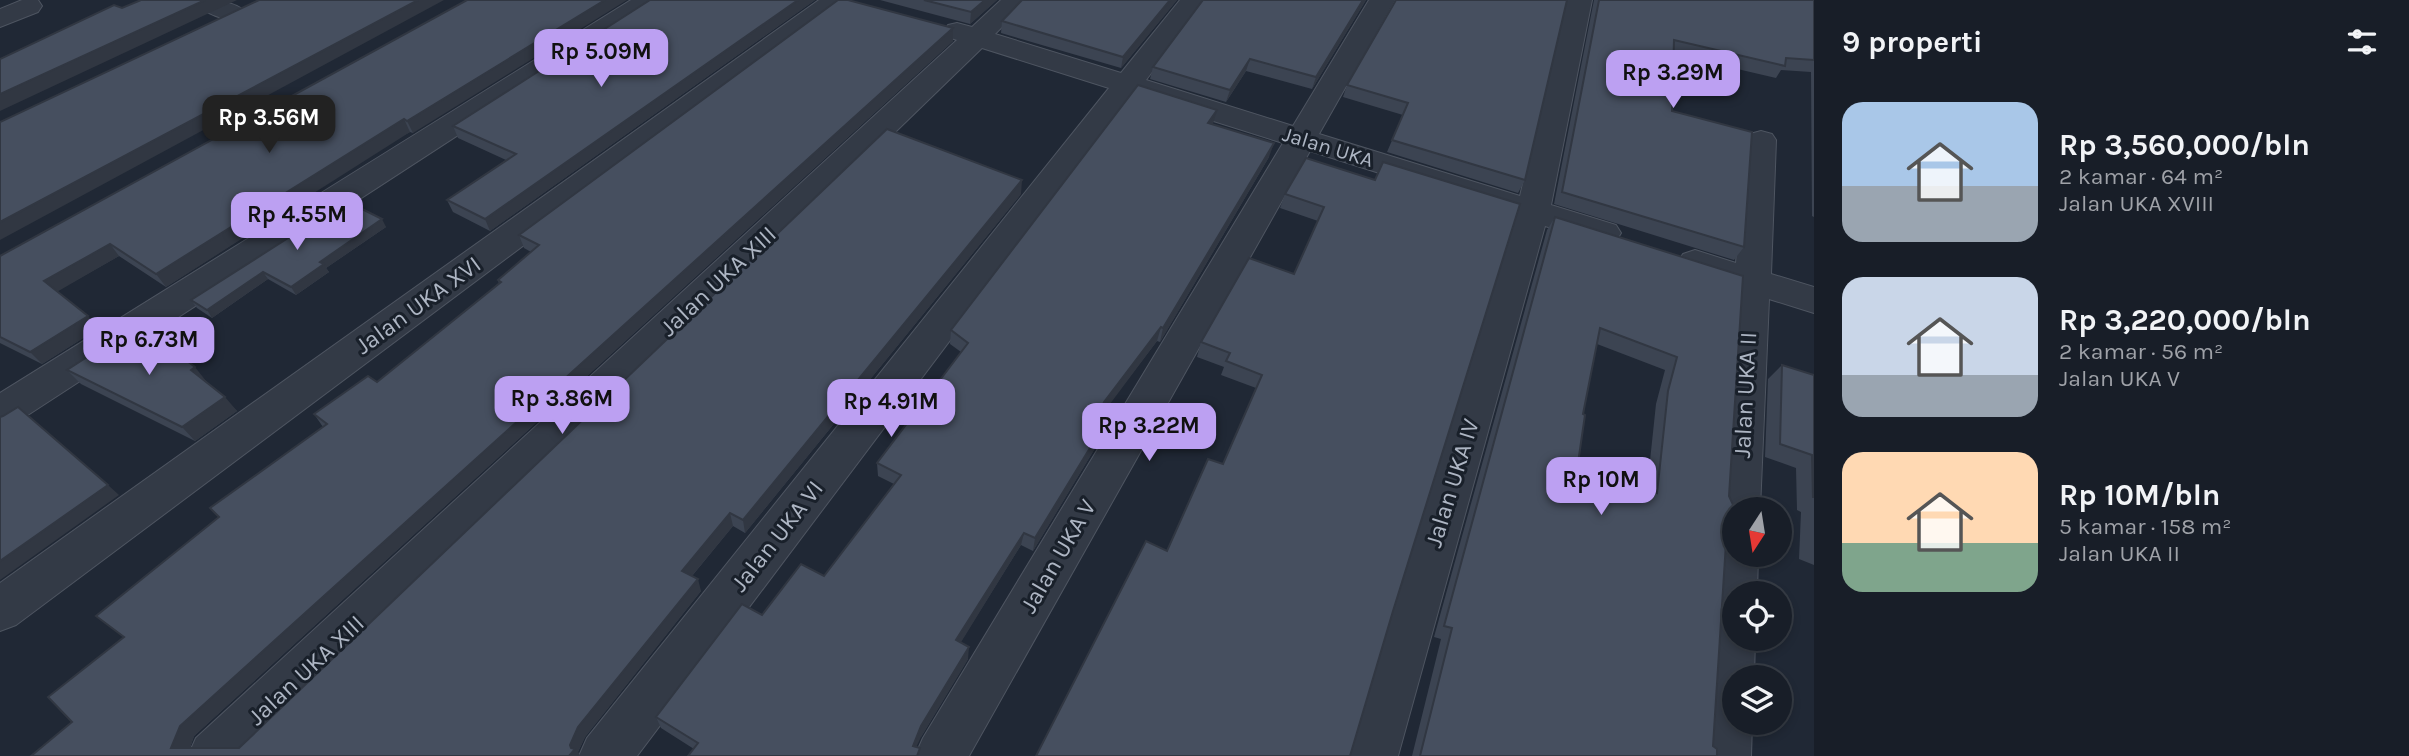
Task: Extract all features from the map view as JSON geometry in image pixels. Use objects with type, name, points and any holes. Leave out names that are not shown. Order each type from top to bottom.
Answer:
[{"type":"street","points":[[198,31],[245,9],[205,0]]},
{"type":"street","points":[[0,414],[649,0]]},
{"type":"street","name":"Jalan UKA XIII","points":[[214,756],[1016,0]]},
{"type":"street","name":"Jalan UKA VI","points":[[606,756],[1193,0]]},
{"type":"street","name":"Jalan UKA V","points":[[941,756],[1382,0]]},
{"type":"street","name":"Jalan UKA IV","points":[[1372,756],[1533,211],[1579,0]]},
{"type":"street","name":"Jalan UKA XVI","points":[[0,611],[847,2]]},
{"type":"street","points":[[0,19],[29,6]]},
{"type":"street","name":"Jalan UKA","points":[[928,23],[1814,300]]},
{"type":"street","name":"Jalan UKA II","points":[[1740,497],[1761,141]]},
{"type":"street","points":[[1725,756],[1735,567]]},
{"type":"building","points":[[141,0],[205,0],[0,94],[0,59],[114,5],[122,8]]},
{"type":"building","points":[[259,0],[418,0],[0,222],[0,122]]},
{"type":"building","points":[[467,0],[605,0],[407,121],[404,119],[156,274],[110,244],[44,281],[88,316],[30,352],[0,337],[0,256]]},
{"type":"building","points":[[650,0],[798,0],[485,219],[447,200],[516,154],[453,126]]},
{"type":"building","points":[[838,0],[848,0],[953,28],[180,726],[171,748],[239,748],[887,129],[1022,180],[743,520],[730,513],[682,571],[698,579],[578,727],[570,745],[575,749],[569,756],[31,756],[72,722],[48,697],[124,637],[96,616],[219,517],[210,508],[327,424],[314,414],[368,376],[377,382],[501,282],[498,280],[539,245],[519,235]]},
{"type":"building","points":[[924,0],[985,0],[971,12]]},
{"type":"building","points":[[1022,0],[1170,0],[1123,57],[1002,21]]},
{"type":"building","points":[[1203,0],[1363,0],[1316,77],[1250,59],[1230,90],[1153,67]]},
{"type":"building","points":[[1396,0],[1567,0],[1525,180],[1392,140],[1408,103],[1347,85]]},
{"type":"building","points":[[1599,0],[1814,0],[1814,60],[1786,58],[1785,66],[1674,40],[1672,111],[1752,132],[1744,247],[1562,192]]},
{"type":"building","points":[[1138,85],[1217,110],[1208,123],[1274,143],[1163,328],[1161,327],[1104,402],[1115,407],[1035,538],[1024,533],[956,640],[969,647],[921,726],[913,746],[920,748],[917,756],[688,756],[698,743],[656,717],[742,604],[762,615],[801,564],[824,576],[901,475],[877,463],[968,343],[951,330]]},
{"type":"building","points":[[1306,158],[1375,180],[1383,162],[1520,204],[1350,756],[1036,756],[1146,541],[1167,551],[1208,459],[1223,464],[1262,375],[1226,361],[1230,353],[1201,342],[1249,258],[1294,274],[1324,207],[1285,194]]},
{"type":"building","points":[[346,201],[382,219],[320,262],[324,264],[291,287],[263,272],[207,310],[191,300]]},
{"type":"building","points":[[1555,217],[1743,276],[1729,497],[1722,497],[1722,567],[1724,567],[1713,746],[1717,749],[1717,756],[1420,756],[1452,628],[1444,626]],"holes":[[[1600,328],[1677,357],[1668,391],[1657,493],[1578,463],[1583,414]]]},
{"type":"building","points":[[138,324],[195,367],[191,370],[225,397],[182,427],[67,370]]},
{"type":"building","points":[[1782,365],[1814,375],[1814,497],[1812,455],[1780,444]]},
{"type":"building","points":[[18,407],[108,485],[0,561],[0,417]]}]
